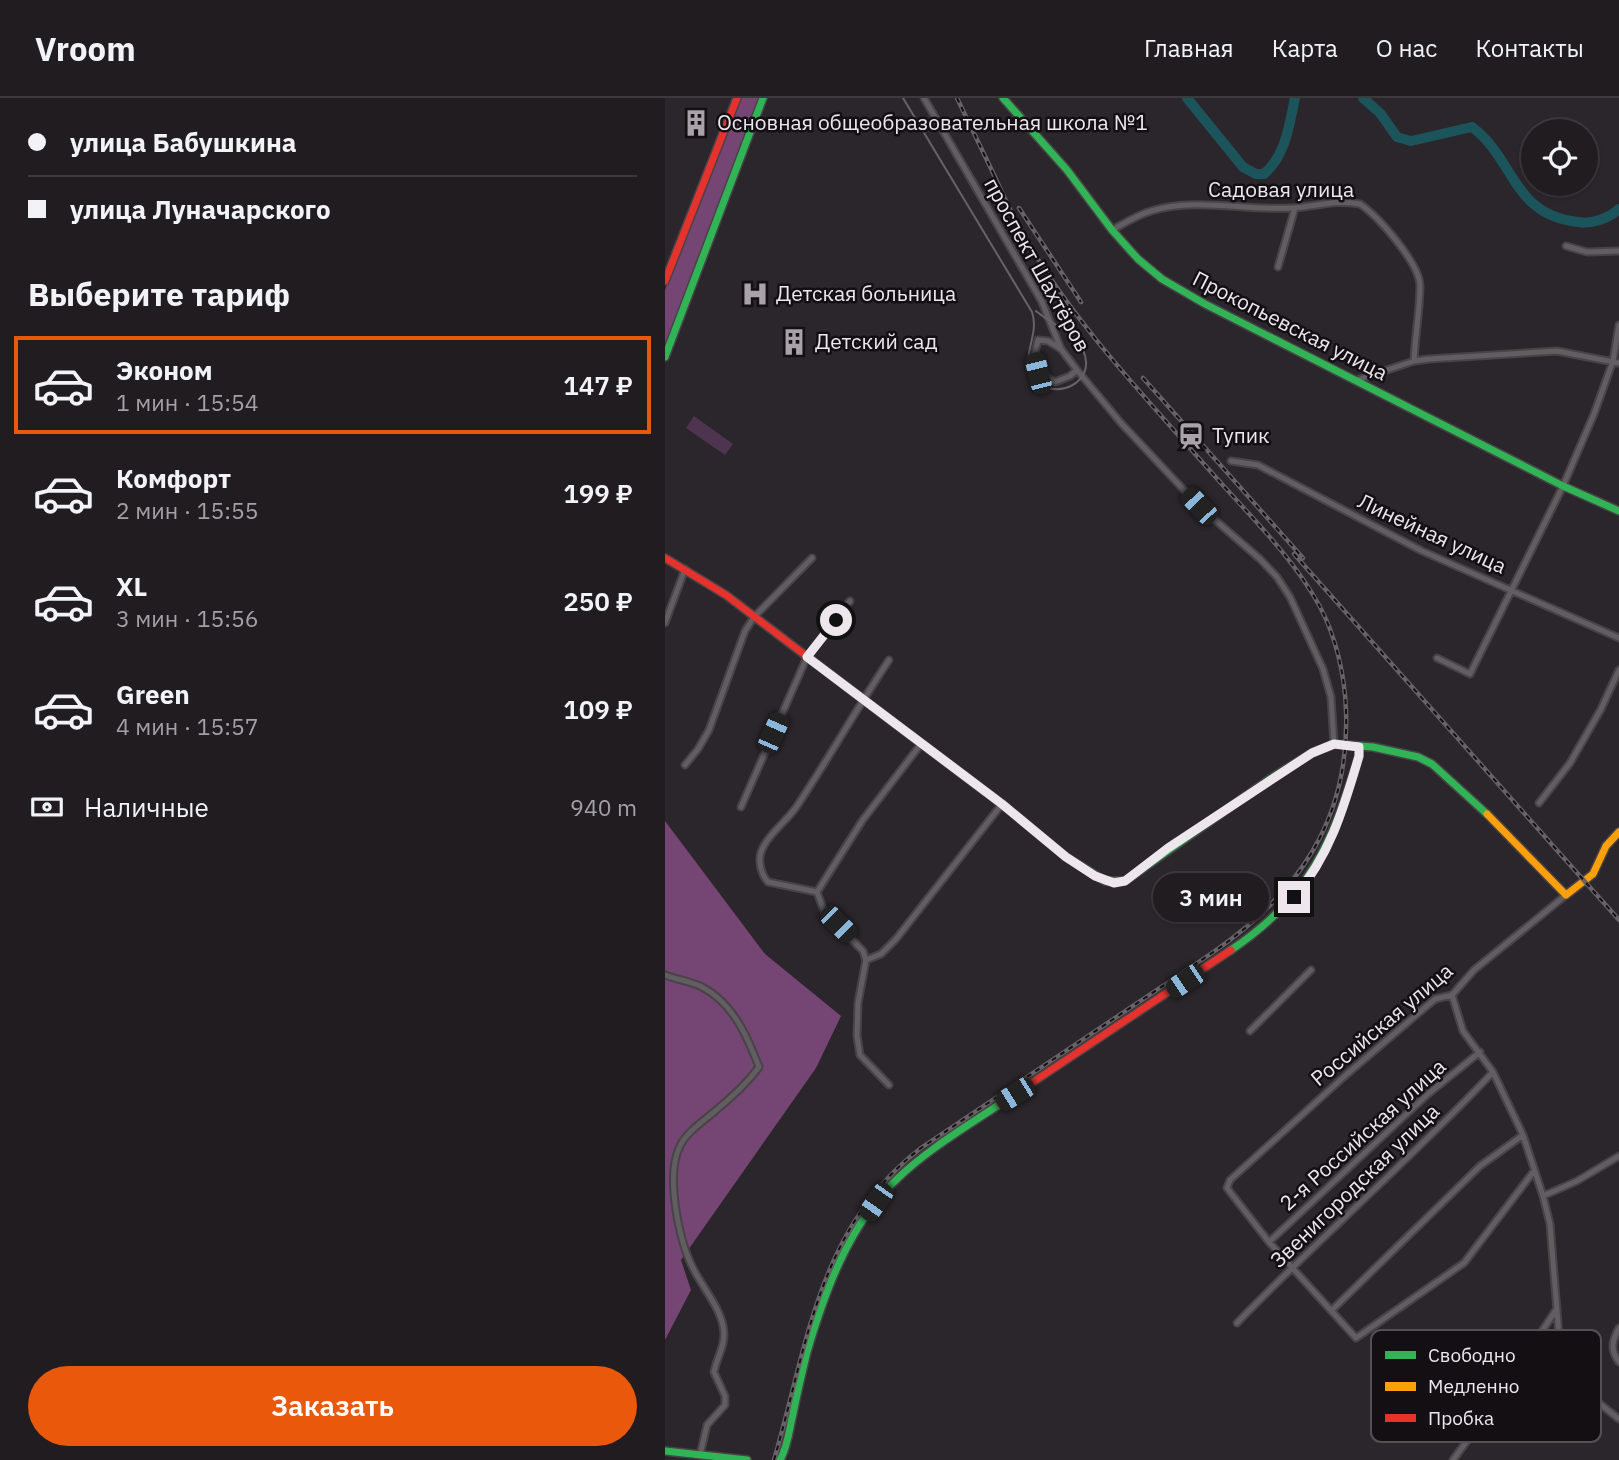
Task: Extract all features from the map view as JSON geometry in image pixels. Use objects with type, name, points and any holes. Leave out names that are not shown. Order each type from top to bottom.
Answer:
[{"type":"main road","points":[[665,281],[737,98]]},
{"type":"main road","points":[[665,357],[763,98]]},
{"type":"main road","name":"Прокопьевская улица","points":[[1003,98],[1067,170],[1112,230],[1138,259],[1162,279],[1205,304],[1563,486],[1619,511]]},
{"type":"main road","points":[[665,558],[754,617],[1002,804],[1066,857],[1095,876],[1114,883],[1125,881],[1168,848],[1270,779],[1312,753],[1334,744],[1393,751],[1418,757],[1432,764],[1505,830],[1566,895]]},
{"type":"main road","points":[[780,1460],[786,1449],[808,1353],[828,1292],[844,1252],[876,1202],[889,1186],[934,1148],[1254,934],[1279,914],[1309,880],[1322,859],[1339,822],[1359,756],[1359,747]]},
{"type":"main road","name":"Российская улица","points":[[1566,895],[1593,874],[1606,846],[1619,832]]},
{"type":"main road","points":[[665,1451],[747,1460]]},
{"type":"street","name":"проспект Шахтёров","points":[[924,98],[1042,302],[1061,349],[1121,423],[1199,506],[1277,577],[1303,621],[1323,669],[1331,697],[1334,744]]},
{"type":"street","name":"Садовая улица","points":[[1112,230],[1151,211],[1177,206],[1295,208],[1339,202],[1360,204],[1401,247],[1416,270],[1420,285],[1414,361]]},
{"type":"street","points":[[1278,267],[1295,208]]},
{"type":"street","points":[[1566,246],[1587,252],[1619,251]]},
{"type":"street","points":[[1437,658],[1470,674],[1563,486],[1594,414],[1616,362],[1619,325]]},
{"type":"street","points":[[1061,349],[1048,341],[1038,340],[1034,357],[1038,373],[1055,382],[1077,370]]},
{"type":"street","points":[[1357,380],[1414,361],[1557,351],[1616,362]]},
{"type":"street","name":"Линейная улица","points":[[1231,461],[1258,465],[1422,551],[1619,638]]},
{"type":"street","points":[[685,765],[709,730],[738,646],[754,617],[812,558]]},
{"type":"street","points":[[665,623],[685,569]]},
{"type":"street","points":[[741,807],[807,657],[850,601]]},
{"type":"street","points":[[817,892],[775,884],[764,877],[760,865],[761,854],[765,844],[797,806],[889,660]]},
{"type":"street","points":[[1539,803],[1570,763],[1601,709],[1619,670]]},
{"type":"street","points":[[817,892],[862,821],[921,744]]},
{"type":"street","points":[[866,960],[888,948],[1002,804]]},
{"type":"street","points":[[817,892],[824,911],[863,951],[866,960],[858,1003],[860,1055],[889,1084]]},
{"type":"street","name":"Российская улица","points":[[1269,1242],[1227,1188],[1230,1180],[1347,1074],[1436,999],[1452,995],[1474,970],[1566,895]]},
{"type":"street","points":[[1250,1031],[1311,970]]},
{"type":"street","points":[[665,975],[701,985],[718,997],[739,1023],[759,1067],[735,1094],[692,1129],[680,1145],[675,1160],[677,1222],[683,1245],[694,1272],[719,1313],[724,1328],[724,1345],[714,1372],[725,1396],[725,1405],[707,1426],[700,1455]]},
{"type":"street","points":[[1452,995],[1463,1031],[1493,1072],[1523,1135],[1543,1196],[1550,1224],[1558,1330]]},
{"type":"street","name":"2-я Российская улица","points":[[1269,1242],[1428,1094],[1480,1052]]},
{"type":"street","name":"Звенигородская улица","points":[[1237,1323],[1292,1266],[1382,1183],[1493,1072]]},
{"type":"street","points":[[1332,1310],[1480,1166],[1523,1135]]},
{"type":"street","points":[[1543,1196],[1577,1181],[1619,1156]]},
{"type":"street","points":[[1269,1242],[1356,1338],[1464,1263],[1534,1171]]},
{"type":"street","points":[[1542,1330],[1556,1309]]},
{"type":"street","points":[[1619,1328],[1612,1345],[1612,1351],[1619,1362]]},
{"type":"street","points":[[1601,1405],[1619,1419]]},
{"type":"street","points":[[1453,1460],[1466,1442]]},
{"type":"shaded area","points":[[741,98],[759,98],[665,350],[665,290]]},
{"type":"shaded area","points":[[694,416],[733,444],[725,455],[686,428]]},
{"type":"shaded area","points":[[665,821],[765,954],[841,1016],[816,1068],[681,1260],[691,1290],[665,1340]]},
{"type":"waterway","points":[[1187,98],[1243,167],[1256,174],[1264,174],[1282,149],[1295,98]]},
{"type":"waterway","points":[[1363,98],[1380,113],[1397,137],[1411,141],[1472,127],[1486,140],[1527,197],[1540,209],[1556,217],[1589,222],[1605,218],[1619,209]]},
{"type":"tram line","points":[[903,98],[1032,312],[1034,329],[1028,362],[1032,379],[1041,386],[1052,389],[1072,386],[1085,372],[1083,350],[1068,333],[1036,311]]},
{"type":"railway","points":[[957,98],[996,179]]},
{"type":"railway","points":[[774,1460],[808,1331],[822,1290],[838,1251],[859,1214],[887,1179],[921,1148],[1243,930],[1270,906],[1313,851],[1328,820],[1339,786],[1345,750],[1346,711],[1342,670],[1335,643],[1319,605],[1283,553],[1136,387],[1063,297],[1022,233],[992,171]]},
{"type":"railway","points":[[1019,208],[1081,302]]},
{"type":"railway","points":[[1143,378],[1303,558]]},
{"type":"railway","points":[[1294,554],[1619,920]]},
{"type":"traffic: fast","points":[[665,357],[763,98]]},
{"type":"traffic: fast","points":[[1003,98],[1067,170],[1112,230],[1138,259],[1162,279],[1205,304],[1563,486],[1619,511]]},
{"type":"traffic: fast","points":[[893,722],[1002,804],[1066,857],[1105,881],[1125,881],[1270,779],[1312,753],[1334,744],[1373,747],[1418,757],[1432,764],[1487,814]]},
{"type":"traffic: fast","points":[[1231,950],[1281,910],[1315,866],[1339,816],[1359,756],[1359,747]]},
{"type":"traffic: fast","points":[[780,1460],[787,1444],[814,1329],[831,1282],[852,1237],[880,1197],[909,1168],[1000,1104]]},
{"type":"traffic: fast","points":[[665,1451],[747,1460]]},
{"type":"traffic: slow","points":[[1487,814],[1566,895],[1593,874],[1606,846],[1619,832]]},
{"type":"traffic: jam","points":[[665,281],[737,98]]},
{"type":"traffic: jam","points":[[665,558],[726,595],[893,722]]},
{"type":"traffic: jam","points":[[1000,1104],[1231,950]]},
{"type":"place","name":"Основная общеобразовательная школа №1","points":[[696,123]]},
{"type":"place","name":"Детская больница","points":[[755,294]]},
{"type":"place","name":"Детский сад","points":[[794,342]]},
{"type":"place","name":"Тупик","points":[[1191,436]]},
{"type":"route","points":[[836,620],[807,657],[1002,804],[1066,857],[1105,881],[1125,881],[1168,848],[1312,753],[1334,744],[1359,747],[1359,756],[1339,822],[1322,859],[1294,897]]}]
